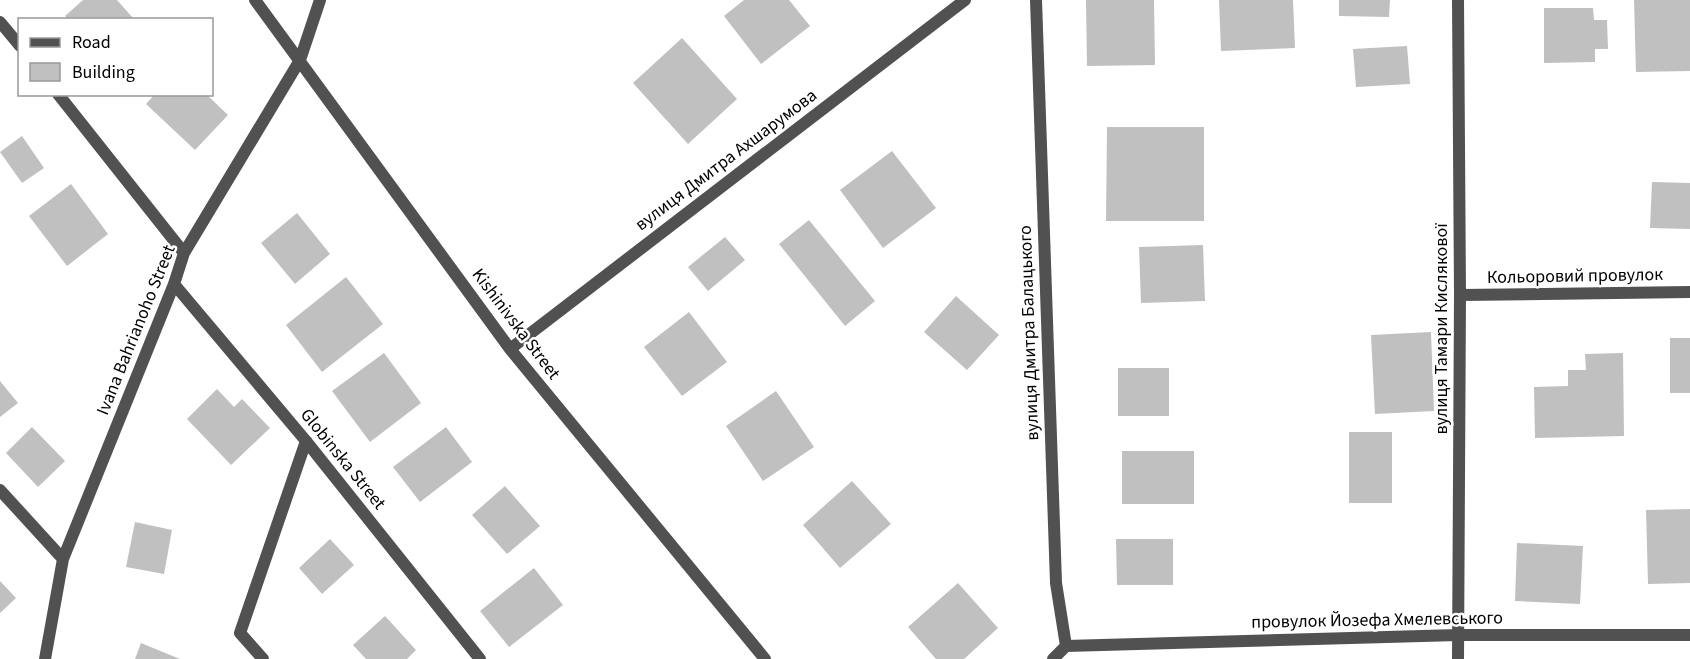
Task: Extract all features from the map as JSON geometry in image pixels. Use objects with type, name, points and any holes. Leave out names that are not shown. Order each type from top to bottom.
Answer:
[{"type":"street","name":"Kishinivska Street","points":[[255,0],[510,349],[765,659]]},
{"type":"street","name":"Ivana Bahrianoho Street","points":[[45,659],[63,559],[174,284],[184,253],[300,60],[320,0]]},
{"type":"street","name":"вулиця Дмитра Ахшарумова","points":[[510,349],[964,0]]},
{"type":"street","name":"вулиця Дмитра Балацького","points":[[1036,0],[1056,584],[1066,646]]},
{"type":"street","name":"вулиця Тамари Кислякової","points":[[1458,0],[1460,295],[1458,659]]},
{"type":"street","points":[[0,22],[18,44]]},
{"type":"street","points":[[60,96],[184,253]]},
{"type":"street","name":"Globinska Street","points":[[174,284],[306,441],[480,659]]},
{"type":"street","name":"Кольоровий провулок","points":[[1460,295],[1690,292]]},
{"type":"street","points":[[263,659],[240,633],[306,441]]},
{"type":"street","points":[[0,490],[63,559]]},
{"type":"street","name":"провулок Йозефа Хмелевського","points":[[1066,646],[1458,635],[1690,635]]},
{"type":"street","points":[[1053,659],[1066,646]]},
{"type":"building","points":[[83,0],[117,0],[133,18],[66,18],[65,16]]},
{"type":"building","points":[[744,0],[789,0],[810,26],[761,64],[724,16]]},
{"type":"building","points":[[1086,0],[1154,0],[1155,65],[1087,66]]},
{"type":"building","points":[[1219,0],[1293,0],[1295,48],[1221,51]]},
{"type":"building","points":[[1339,0],[1390,0],[1389,17],[1339,16]]},
{"type":"building","points":[[1634,0],[1690,0],[1690,71],[1636,72]]},
{"type":"building","points":[[1544,8],[1593,8],[1594,20],[1607,20],[1608,49],[1595,49],[1595,62],[1544,63]]},
{"type":"building","points":[[682,38],[737,99],[688,144],[633,83]]},
{"type":"building","points":[[1407,46],[1410,84],[1356,87],[1353,49]]},
{"type":"building","points":[[153,96],[208,96],[228,115],[195,150],[146,104]]},
{"type":"building","points":[[1107,127],[1204,127],[1204,221],[1106,221]]},
{"type":"building","points":[[22,136],[44,168],[22,183],[0,152]]},
{"type":"building","points":[[892,151],[936,208],[883,248],[840,190]]},
{"type":"building","points":[[1652,182],[1690,183],[1690,229],[1650,228]]},
{"type":"building","points":[[71,184],[108,234],[67,266],[29,216]]},
{"type":"building","points":[[297,213],[330,254],[295,284],[261,243]]},
{"type":"building","points":[[809,220],[875,301],[845,326],[779,244]]},
{"type":"building","points":[[725,237],[745,260],[708,291],[688,267]]},
{"type":"building","points":[[1203,245],[1205,301],[1141,303],[1139,247]]},
{"type":"building","points":[[346,277],[383,324],[322,372],[286,325]]},
{"type":"building","points":[[956,296],[999,335],[967,370],[924,332]]},
{"type":"building","points":[[689,312],[727,362],[682,396],[644,347]]},
{"type":"building","points":[[1431,332],[1434,411],[1375,414],[1371,335]]},
{"type":"building","points":[[1670,338],[1690,338],[1690,393],[1670,393]]},
{"type":"building","points":[[384,353],[421,403],[370,442],[332,391]]},
{"type":"building","points":[[1623,353],[1624,436],[1535,438],[1534,387],[1568,386],[1568,370],[1586,370],[1585,354]]},
{"type":"building","points":[[1118,368],[1169,368],[1169,416],[1118,416]]},
{"type":"building","points":[[0,381],[18,403],[0,417]]},
{"type":"building","points":[[217,389],[234,407],[242,399],[270,428],[231,465],[187,419]]},
{"type":"building","points":[[776,391],[814,447],[763,481],[726,426]]},
{"type":"building","points":[[32,427],[65,461],[38,487],[6,453]]},
{"type":"building","points":[[446,427],[472,462],[420,502],[393,467]]},
{"type":"building","points":[[1349,432],[1392,432],[1392,503],[1349,503]]},
{"type":"building","points":[[1122,451],[1194,451],[1194,504],[1122,504]]},
{"type":"building","points":[[852,481],[891,524],[840,568],[803,525]]},
{"type":"building","points":[[505,486],[540,526],[507,554],[472,515]]},
{"type":"building","points":[[1690,509],[1690,583],[1648,584],[1646,510]]},
{"type":"building","points":[[135,522],[172,530],[164,574],[126,567]]},
{"type":"building","points":[[330,539],[354,565],[322,594],[299,568]]},
{"type":"building","points":[[1116,539],[1173,539],[1173,585],[1117,585]]},
{"type":"building","points":[[1517,543],[1583,546],[1580,604],[1515,601]]},
{"type":"building","points":[[534,568],[563,605],[509,647],[480,611]]},
{"type":"building","points":[[0,581],[16,598],[0,613]]},
{"type":"building","points":[[958,583],[998,628],[964,659],[936,659],[908,627]]},
{"type":"building","points":[[385,616],[416,650],[407,659],[366,659],[353,645]]},
{"type":"building","points":[[141,643],[180,659],[135,659]]}]
